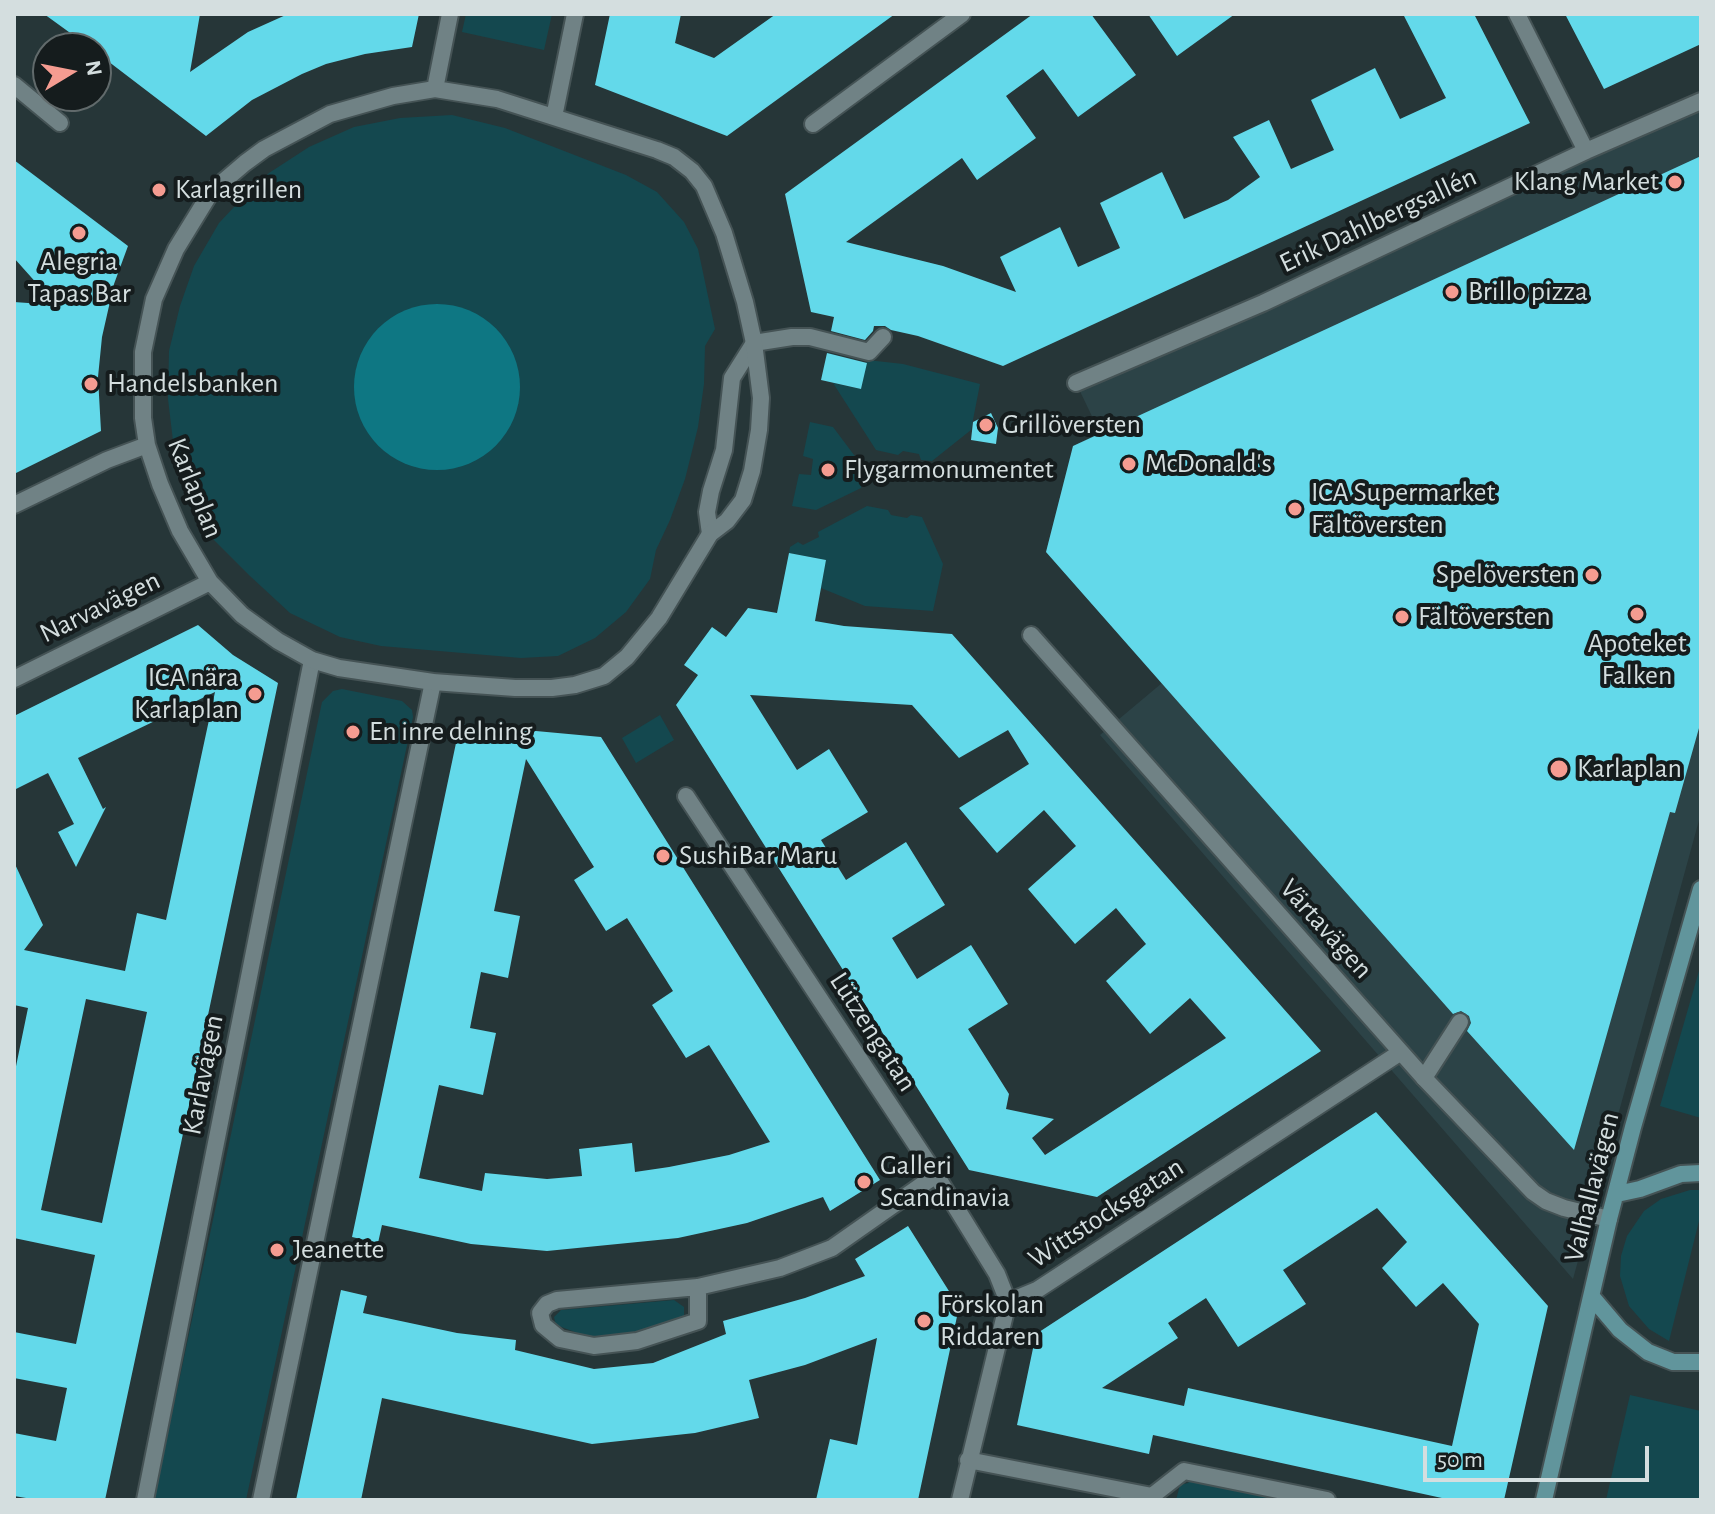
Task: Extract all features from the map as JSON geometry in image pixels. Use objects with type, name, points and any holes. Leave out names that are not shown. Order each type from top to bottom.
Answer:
[{"type":"main road","name":"Valhallavägen","points":[[1544,1500],[1609,1219],[1701,889]]},
{"type":"main road","points":[[1617,1194],[1681,1174],[1701,1173]]},
{"type":"main road","points":[[1592,1297],[1620,1330],[1648,1352],[1673,1362],[1701,1362]]},
{"type":"street","points":[[435,89],[450,14]]},
{"type":"street","points":[[554,117],[575,14]]},
{"type":"street","points":[[813,124],[962,14]]},
{"type":"street","points":[[1517,14],[1586,151]]},
{"type":"street","points":[[14,85],[60,123]]},
{"type":"street","name":"Karlaplan","points":[[435,89],[497,99],[554,117],[674,157],[692,171],[704,186],[735,266],[754,343],[761,398],[752,471],[743,500],[727,521],[710,534],[659,618],[627,657],[604,676],[575,685],[515,688],[433,682],[339,668],[312,660],[278,641],[242,615],[210,582],[180,531],[147,445],[143,418],[143,352],[154,299],[176,249],[211,192],[264,149],[330,114],[393,96],[435,89]]},
{"type":"street","name":"Erik Dahlbergsallén","points":[[1076,383],[1263,303],[1586,151],[1701,101]]},
{"type":"street","points":[[710,534],[707,512],[724,450],[732,378],[754,343],[810,337],[869,352],[883,337]]},
{"type":"street","points":[[14,505],[107,460],[147,445]]},
{"type":"street","name":"Narvavägen","points":[[14,679],[210,582]]},
{"type":"street","name":"Värtavägen","points":[[1031,635],[1424,1078],[1533,1192],[1564,1208],[1609,1219]]},
{"type":"street","name":"Karlavägen","points":[[145,1500],[312,660]]},
{"type":"street","points":[[261,1500],[433,682]]},
{"type":"street","name":"Lützengatan","points":[[686,796],[936,1175],[997,1274],[1008,1302]]},
{"type":"street","points":[[1424,1078],[1460,1022]]},
{"type":"street","name":"Wittstocksgatan","points":[[960,1500],[1008,1302],[1037,1290],[1401,1052]]},
{"type":"street","points":[[698,1287],[698,1321],[637,1341],[594,1346],[560,1339],[543,1325],[540,1313],[547,1304],[557,1300],[698,1287],[780,1268],[832,1248],[936,1175]]},
{"type":"street","points":[[968,1460],[1153,1498],[1184,1471],[1327,1500]]},
{"type":"shaded area","points":[[466,14],[552,14],[544,50],[462,32]]},
{"type":"shaded area","name":"Fältöversten","points":[[1701,100],[1701,813],[1573,1279],[1100,735],[1162,683],[1046,552],[1073,446],[1100,433],[1076,383]]},
{"type":"shaded area","points":[[452,115],[505,128],[626,175],[657,192],[684,222],[698,249],[715,329],[705,346],[698,427],[685,479],[656,550],[650,579],[626,612],[595,638],[558,656],[521,658],[381,646],[340,637],[290,613],[213,539],[189,494],[174,449],[168,399],[169,351],[194,266],[219,223],[269,173],[309,147],[354,127],[400,118]]},
{"type":"shaded area","points":[[437,304],[469,310],[496,328],[514,355],[520,387],[514,419],[496,446],[469,464],[437,470],[405,464],[378,446],[360,419],[354,387],[360,355],[378,328],[405,310]]},
{"type":"shaded area","points":[[867,360],[903,364],[980,384],[971,430],[932,461],[921,460],[919,454],[903,451],[898,455],[876,450],[833,383],[861,389]]},
{"type":"shaded area","points":[[810,422],[833,427],[863,467],[861,488],[816,510],[792,506],[799,474],[811,475],[813,459],[803,456]]},
{"type":"shaded area","points":[[867,506],[888,510],[891,515],[922,517],[943,564],[933,611],[865,606],[821,588],[826,560],[789,553],[790,547],[798,542],[803,545],[819,537],[818,532]]},
{"type":"shaded area","points":[[342,689],[402,701],[412,710],[413,717],[246,1500],[154,1500],[322,702],[333,691]]},
{"type":"shaded area","points":[[660,715],[674,740],[636,763],[622,738]]},
{"type":"shaded area","points":[[1701,964],[1701,1118],[1660,1106]]},
{"type":"shaded area","points":[[1690,1190],[1701,1190],[1701,1213],[1669,1341],[1649,1329],[1629,1306],[1620,1276],[1621,1256],[1627,1236],[1644,1211],[1661,1199]]},
{"type":"shaded area","points":[[674,1300],[684,1307],[684,1318],[635,1332],[591,1338],[556,1325],[554,1317],[561,1310]]},
{"type":"shaded area","points":[[1630,1395],[1701,1411],[1701,1500],[1606,1500]]},
{"type":"shaded area","points":[[1193,1477],[1300,1500],[1176,1500],[1180,1485],[1188,1483]]},
{"type":"building","points":[[44,14],[200,14],[190,72],[248,32],[288,14],[419,14],[412,47],[365,54],[302,74],[252,100],[206,136],[112,64],[112,32],[69,32]]},
{"type":"building","points":[[610,14],[681,14],[675,43],[714,58],[776,14],[895,14],[727,136],[595,85]]},
{"type":"building","points":[[1033,14],[1091,14],[1136,75],[1078,117],[1043,69],[1006,96],[1036,138],[977,180],[962,158],[846,242],[943,266],[1016,292],[1000,257],[1060,227],[1078,267],[1120,248],[1100,203],[1162,172],[1184,219],[1228,200],[1260,177],[1233,137],[1269,120],[1291,169],[1334,150],[1311,100],[1375,68],[1400,119],[1446,98],[1403,14],[1474,14],[1530,123],[1003,366],[885,326],[874,326],[865,340],[831,331],[834,317],[811,312],[785,194]]},
{"type":"building","points":[[1148,14],[1235,14],[1177,56]]},
{"type":"building","points":[[1565,14],[1701,14],[1701,44],[1604,89]]},
{"type":"building","name":"Fältöversten","points":[[1701,156],[1701,721],[1675,813],[1670,812],[1574,1150],[1467,1031],[1471,1023],[1469,1016],[1461,1011],[1453,1014],[1046,552],[1073,446]]},
{"type":"building","points":[[14,160],[128,246],[114,284],[102,337],[98,377],[101,431],[14,474],[14,302],[56,305],[14,258]]},
{"type":"building","points":[[827,353],[867,363],[861,389],[821,380]]},
{"type":"building","points":[[991,413],[998,428],[996,444],[971,440],[973,422]]},
{"type":"building","points":[[789,553],[826,560],[815,621],[952,634],[1321,1051],[1097,1197],[969,1170],[676,705],[698,675],[684,665],[712,627],[726,637],[748,608],[777,613]],"holes":[[[750,695],[912,705],[959,758],[1008,730],[1029,764],[959,808],[997,853],[1044,810],[1076,846],[1028,889],[1075,944],[1116,908],[1146,944],[1106,981],[1150,1034],[1190,998],[1226,1038],[1045,1155],[1032,1138],[1054,1119],[1006,1109],[1009,1094],[968,1029],[1008,1004],[971,945],[917,979],[892,938],[945,905],[906,842],[846,880],[821,840],[868,812],[829,749],[797,770]]]},
{"type":"building","points":[[198,625],[233,655],[278,683],[105,1500],[38,1500],[14,1496],[14,1433],[56,1441],[67,1388],[14,1378],[14,1332],[76,1344],[95,1255],[14,1238],[14,1076],[28,1008],[14,1005],[14,862],[43,925],[24,950],[125,971],[137,913],[166,920],[215,692],[78,758],[103,809],[106,807],[76,867],[58,832],[74,824],[48,773],[14,790],[14,716]],"holes":[[[86,999],[147,1012],[102,1223],[41,1210]]]},
{"type":"building","points":[[460,724],[601,737],[880,1180],[830,1211],[823,1197],[747,1223],[678,1238],[547,1251],[471,1244],[382,1225],[378,1243],[352,1237]],"holes":[[[526,759],[594,867],[574,880],[606,931],[627,918],[673,991],[652,1005],[686,1058],[709,1045],[770,1142],[729,1155],[635,1172],[632,1143],[579,1149],[582,1176],[547,1179],[485,1173],[482,1191],[419,1178],[439,1085],[483,1095],[496,1033],[470,1028],[481,972],[508,978],[520,916],[494,911]]]},
{"type":"building","points":[[1376,1112],[1548,1306],[1504,1500],[1451,1500],[1153,1435],[1149,1454],[1017,1425],[1036,1334]],"holes":[[[1377,1208],[1407,1242],[1382,1268],[1416,1307],[1443,1283],[1479,1324],[1452,1446],[1188,1388],[1184,1406],[1102,1388],[1178,1338],[1168,1323],[1206,1298],[1238,1347],[1306,1304],[1283,1270]]]},
{"type":"building","points":[[908,1226],[959,1307],[918,1500],[816,1500],[830,1439],[857,1445],[877,1338],[805,1365],[749,1380],[759,1418],[695,1433],[592,1444],[382,1398],[361,1500],[296,1500],[341,1290],[367,1296],[363,1313],[457,1333],[516,1340],[515,1350],[594,1369],[653,1363],[726,1334],[723,1321],[805,1298],[865,1276],[855,1259]]},
{"type":"place","name":"Klang Market","points":[[1675,182]]},
{"type":"place","name":"Karlagrillen","points":[[159,190]]},
{"type":"place","name":"Alegria Tapas Bar","points":[[79,233]]},
{"type":"place","name":"Brillo pizza","points":[[1452,292]]},
{"type":"place","name":"Handelsbanken","points":[[91,384]]},
{"type":"place","name":"Grillöversten","points":[[986,425]]},
{"type":"place","name":"McDonald's","points":[[1129,464]]},
{"type":"place","name":"Flygarmonumentet","points":[[828,470]]},
{"type":"place","name":"ICA Supermarket Fältöversten","points":[[1295,509]]},
{"type":"place","name":"Spelöversten","points":[[1592,575]]},
{"type":"place","name":"Apoteket Falken","points":[[1637,614]]},
{"type":"place","name":"Fältöversten","points":[[1402,617]]},
{"type":"place","name":"ICA nära Karlaplan","points":[[255,694]]},
{"type":"place","name":"En inre delning","points":[[353,732]]},
{"type":"place","name":"Karlaplan","points":[[1559,769]]},
{"type":"place","name":"SushiBar Maru","points":[[663,856]]},
{"type":"place","name":"Galleri Scandinavia","points":[[864,1182]]},
{"type":"place","name":"Jeanette","points":[[277,1250]]},
{"type":"place","name":"Förskolan Riddaren","points":[[924,1321]]}]
